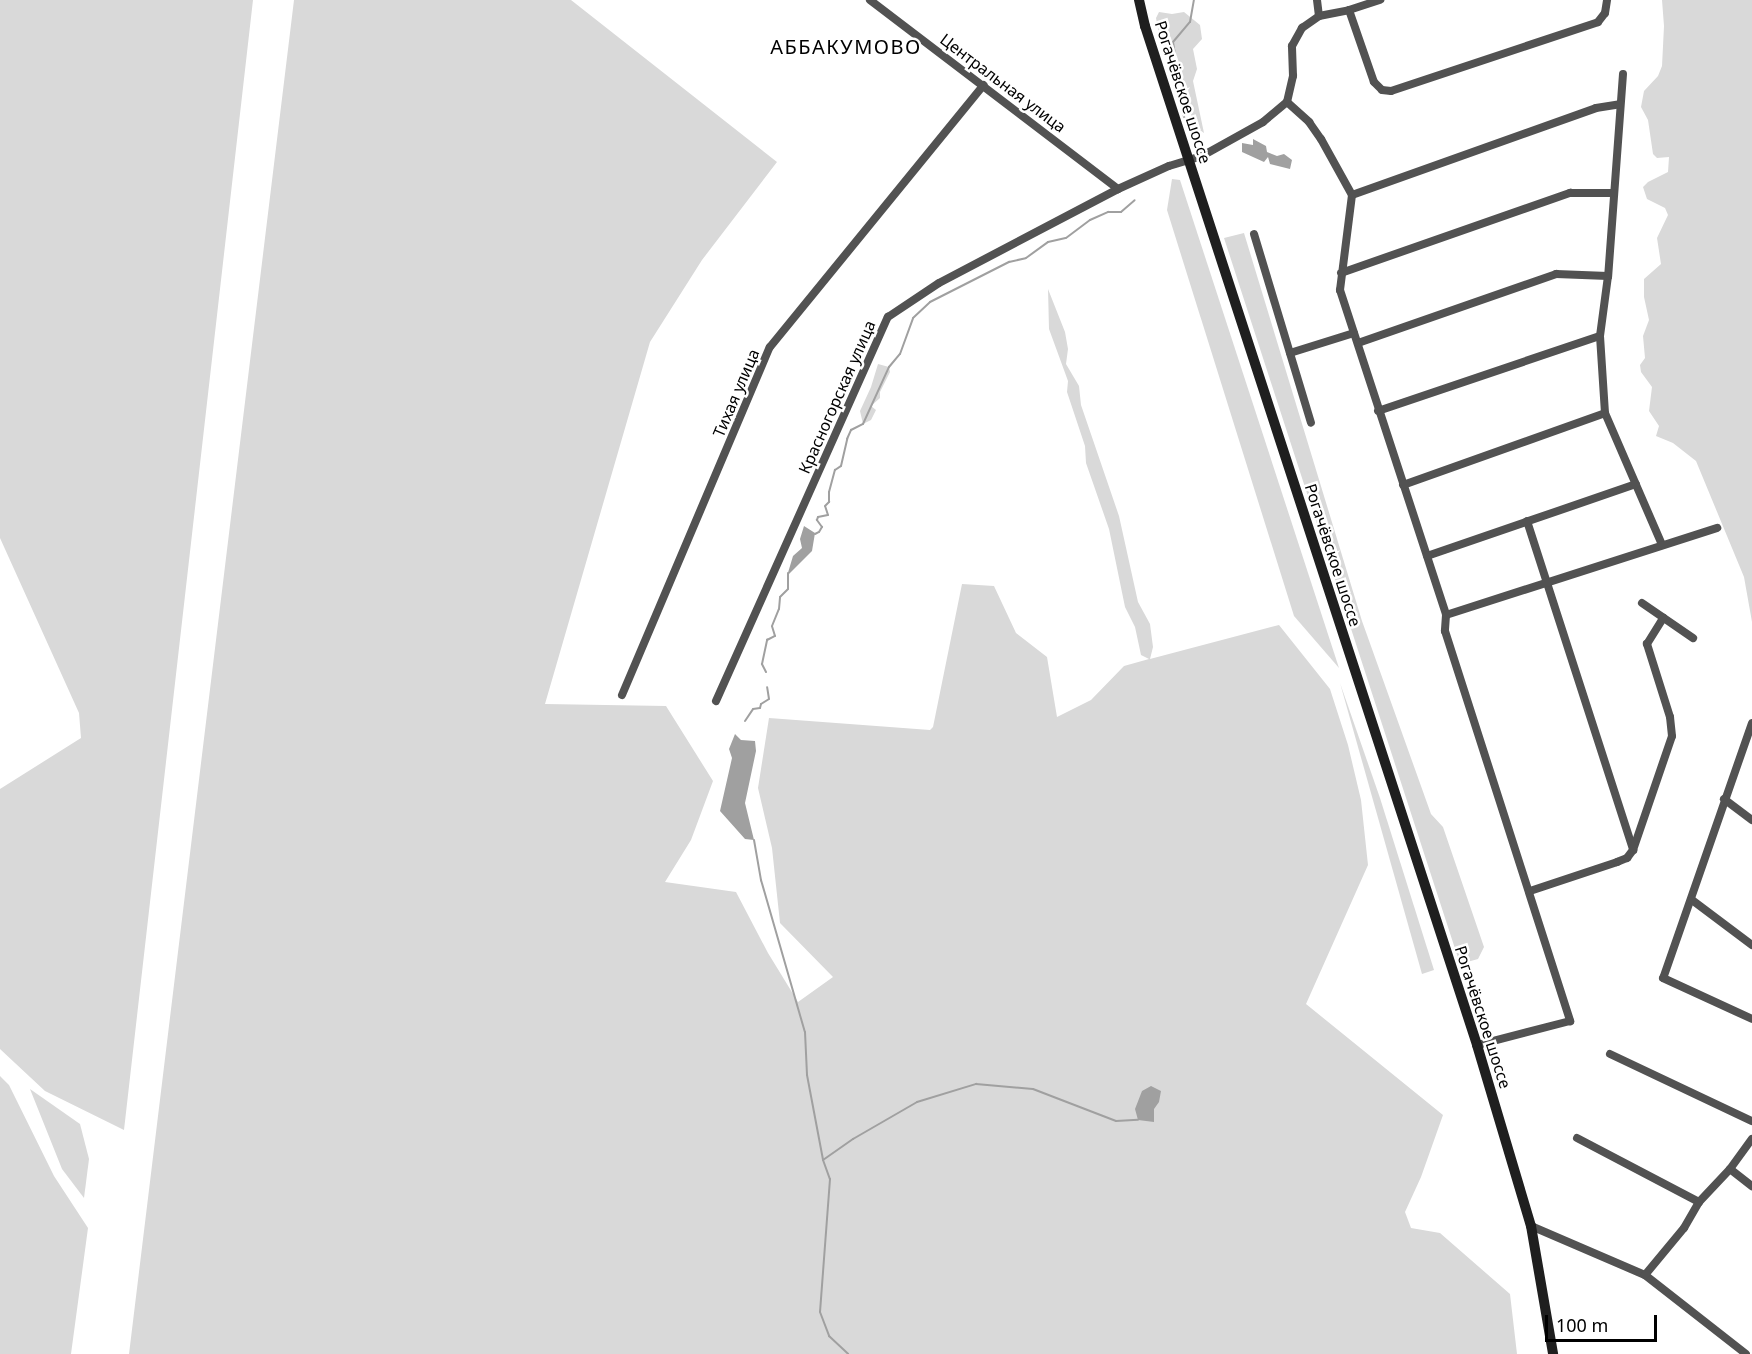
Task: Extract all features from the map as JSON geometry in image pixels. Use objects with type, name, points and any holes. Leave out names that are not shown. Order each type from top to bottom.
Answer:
[{"type":"main road","name":"Рогачёвское шоссе","points":[[1139,0],[1477,1045],[1531,1226],[1553,1354]]},
{"type":"street","name":"Центральная улица","points":[[870,0],[1118,189]]},
{"type":"street","points":[[1317,0],[1319,16]]},
{"type":"street","points":[[1380,0],[1349,10],[1319,16],[1302,28],[1292,46],[1293,76],[1287,102],[1309,122],[1352,195],[1340,290],[1446,615],[1445,630],[1570,1021],[1477,1045]]},
{"type":"street","points":[[1349,10],[1374,82],[1382,90],[1391,91],[1598,22],[1605,13],[1606,0]]},
{"type":"street","points":[[1623,74],[1608,276],[1600,336],[1605,413],[1662,545]]},
{"type":"street","name":"Тихая улица","points":[[622,695],[770,347],[984,85]]},
{"type":"street","name":"Красногорская улица","points":[[716,701],[888,317],[939,283],[1118,189],[1169,166],[1190,161],[1252,129],[1287,102]]},
{"type":"street","points":[[1352,195],[1596,108],[1620,104]]},
{"type":"street","points":[[1341,273],[1570,193],[1614,193]]},
{"type":"street","points":[[1254,234],[1311,423]]},
{"type":"street","points":[[1358,343],[1556,274],[1608,276]]},
{"type":"street","points":[[1290,353],[1354,333]]},
{"type":"street","points":[[1378,411],[1600,336]]},
{"type":"street","points":[[1403,485],[1605,413]]},
{"type":"street","points":[[1427,556],[1636,484]]},
{"type":"street","points":[[1527,522],[1633,850]]},
{"type":"street","points":[[1446,615],[1717,528]]},
{"type":"street","points":[[1642,603],[1693,638]]},
{"type":"street","points":[[1530,891],[1617,862],[1627,858],[1633,850],[1672,736],[1670,717],[1647,644],[1663,618]]},
{"type":"street","points":[[1752,723],[1663,978],[1752,1019]]},
{"type":"street","points":[[1724,799],[1752,820]]},
{"type":"street","points":[[1692,900],[1752,945]]},
{"type":"street","points":[[1610,1054],[1752,1121]]},
{"type":"street","points":[[1577,1138],[1699,1202]]},
{"type":"street","points":[[1645,1275],[1684,1228],[1699,1202],[1730,1169],[1752,1139]]},
{"type":"street","points":[[1730,1169],[1752,1186]]},
{"type":"street","points":[[1531,1226],[1645,1275],[1746,1354]]},
{"type":"shaded area","points":[[0,0],[253,0],[124,1130],[45,1091],[0,1049],[0,789],[81,738],[79,713],[0,538]]},
{"type":"shaded area","points":[[294,0],[571,0],[777,162],[702,260],[650,342],[545,704],[666,706],[713,781],[691,840],[665,882],[736,892],[768,953],[798,1002],[833,977],[780,923],[772,848],[758,788],[769,718],[930,730],[933,727],[962,584],[994,586],[1016,633],[1047,657],[1057,717],[1091,700],[1124,666],[1149,659],[1141,655],[1135,627],[1125,607],[1109,529],[1086,463],[1085,446],[1067,392],[1068,381],[1049,329],[1048,289],[1065,332],[1068,349],[1066,364],[1079,386],[1081,405],[1119,516],[1138,602],[1150,624],[1153,647],[1150,659],[1279,625],[1330,689],[1348,745],[1361,800],[1368,865],[1306,1004],[1443,1115],[1421,1177],[1405,1212],[1411,1228],[1440,1233],[1510,1294],[1517,1354],[129,1354]]},
{"type":"shaded area","points":[[1662,0],[1752,0],[1752,622],[1744,577],[1696,461],[1673,443],[1656,436],[1659,426],[1649,411],[1652,387],[1641,372],[1640,365],[1645,358],[1643,336],[1649,320],[1644,297],[1644,279],[1661,264],[1657,238],[1668,215],[1665,208],[1647,199],[1643,187],[1668,172],[1669,157],[1657,158],[1653,154],[1648,120],[1641,107],[1644,91],[1658,76],[1662,66],[1664,26]]},
{"type":"shaded area","points":[[1159,12],[1172,14],[1184,12],[1200,25],[1202,39],[1193,49],[1197,69],[1193,81],[1204,133],[1194,126],[1181,78],[1166,54],[1156,18]]},
{"type":"shaded area","points":[[1253,139],[1266,146],[1267,152],[1277,156],[1284,154],[1292,160],[1290,169],[1270,164],[1268,157],[1264,162],[1242,152],[1242,143],[1253,145]]},
{"type":"shaded area","points":[[1172,179],[1180,180],[1339,668],[1294,616],[1167,210]]},
{"type":"shaded area","points":[[1244,233],[1362,621],[1431,814],[1443,827],[1484,947],[1478,959],[1460,964],[1224,238]]},
{"type":"shaded area","points":[[878,364],[889,367],[890,372],[880,392],[880,398],[871,406],[876,410],[871,420],[863,424],[860,411]]},
{"type":"shaded area","points":[[804,526],[815,533],[812,551],[787,576],[793,556],[802,548],[800,539]]},
{"type":"shaded area","points":[[1340,683],[1380,798],[1434,970],[1422,974]]},
{"type":"shaded area","points":[[735,734],[741,740],[755,741],[756,751],[745,803],[754,840],[745,839],[720,811],[732,758],[729,749]]},
{"type":"shaded area","points":[[0,1076],[9,1085],[54,1176],[88,1228],[71,1354],[0,1354]]},
{"type":"shaded area","points":[[1151,1086],[1161,1091],[1159,1102],[1154,1109],[1154,1122],[1138,1120],[1135,1109],[1142,1091]]},
{"type":"shaded area","points":[[30,1089],[80,1124],[89,1159],[84,1198],[62,1169]]},
{"type":"waterway","points":[[1194,0],[1190,22],[1173,42],[1179,80],[1186,93],[1183,114],[1187,124],[1194,130]]},
{"type":"waterway","points":[[815,534],[822,527],[817,520],[818,517],[828,515],[825,506],[829,502],[829,492],[835,470],[841,466],[851,430],[863,424],[889,367],[900,354],[913,318],[930,302],[1009,262],[1026,258],[1048,242],[1066,238],[1090,220],[1108,212],[1121,212],[1135,200]]},
{"type":"waterway","points":[[766,672],[762,664],[767,640],[775,636],[772,626],[779,609],[780,597],[788,589],[788,573]]},
{"type":"waterway","points":[[745,721],[753,709],[760,708],[761,704],[769,699],[767,687]]},
{"type":"waterway","points":[[754,840],[761,880],[805,1032],[807,1075],[823,1160],[830,1179],[820,1312],[829,1336],[848,1354]]},
{"type":"waterway","points":[[823,1160],[853,1139],[917,1102],[976,1084],[1033,1089],[1116,1121],[1138,1120]]},
{"type":"district","name":"АББАКУМОВО","points":[[846,46]]}]
